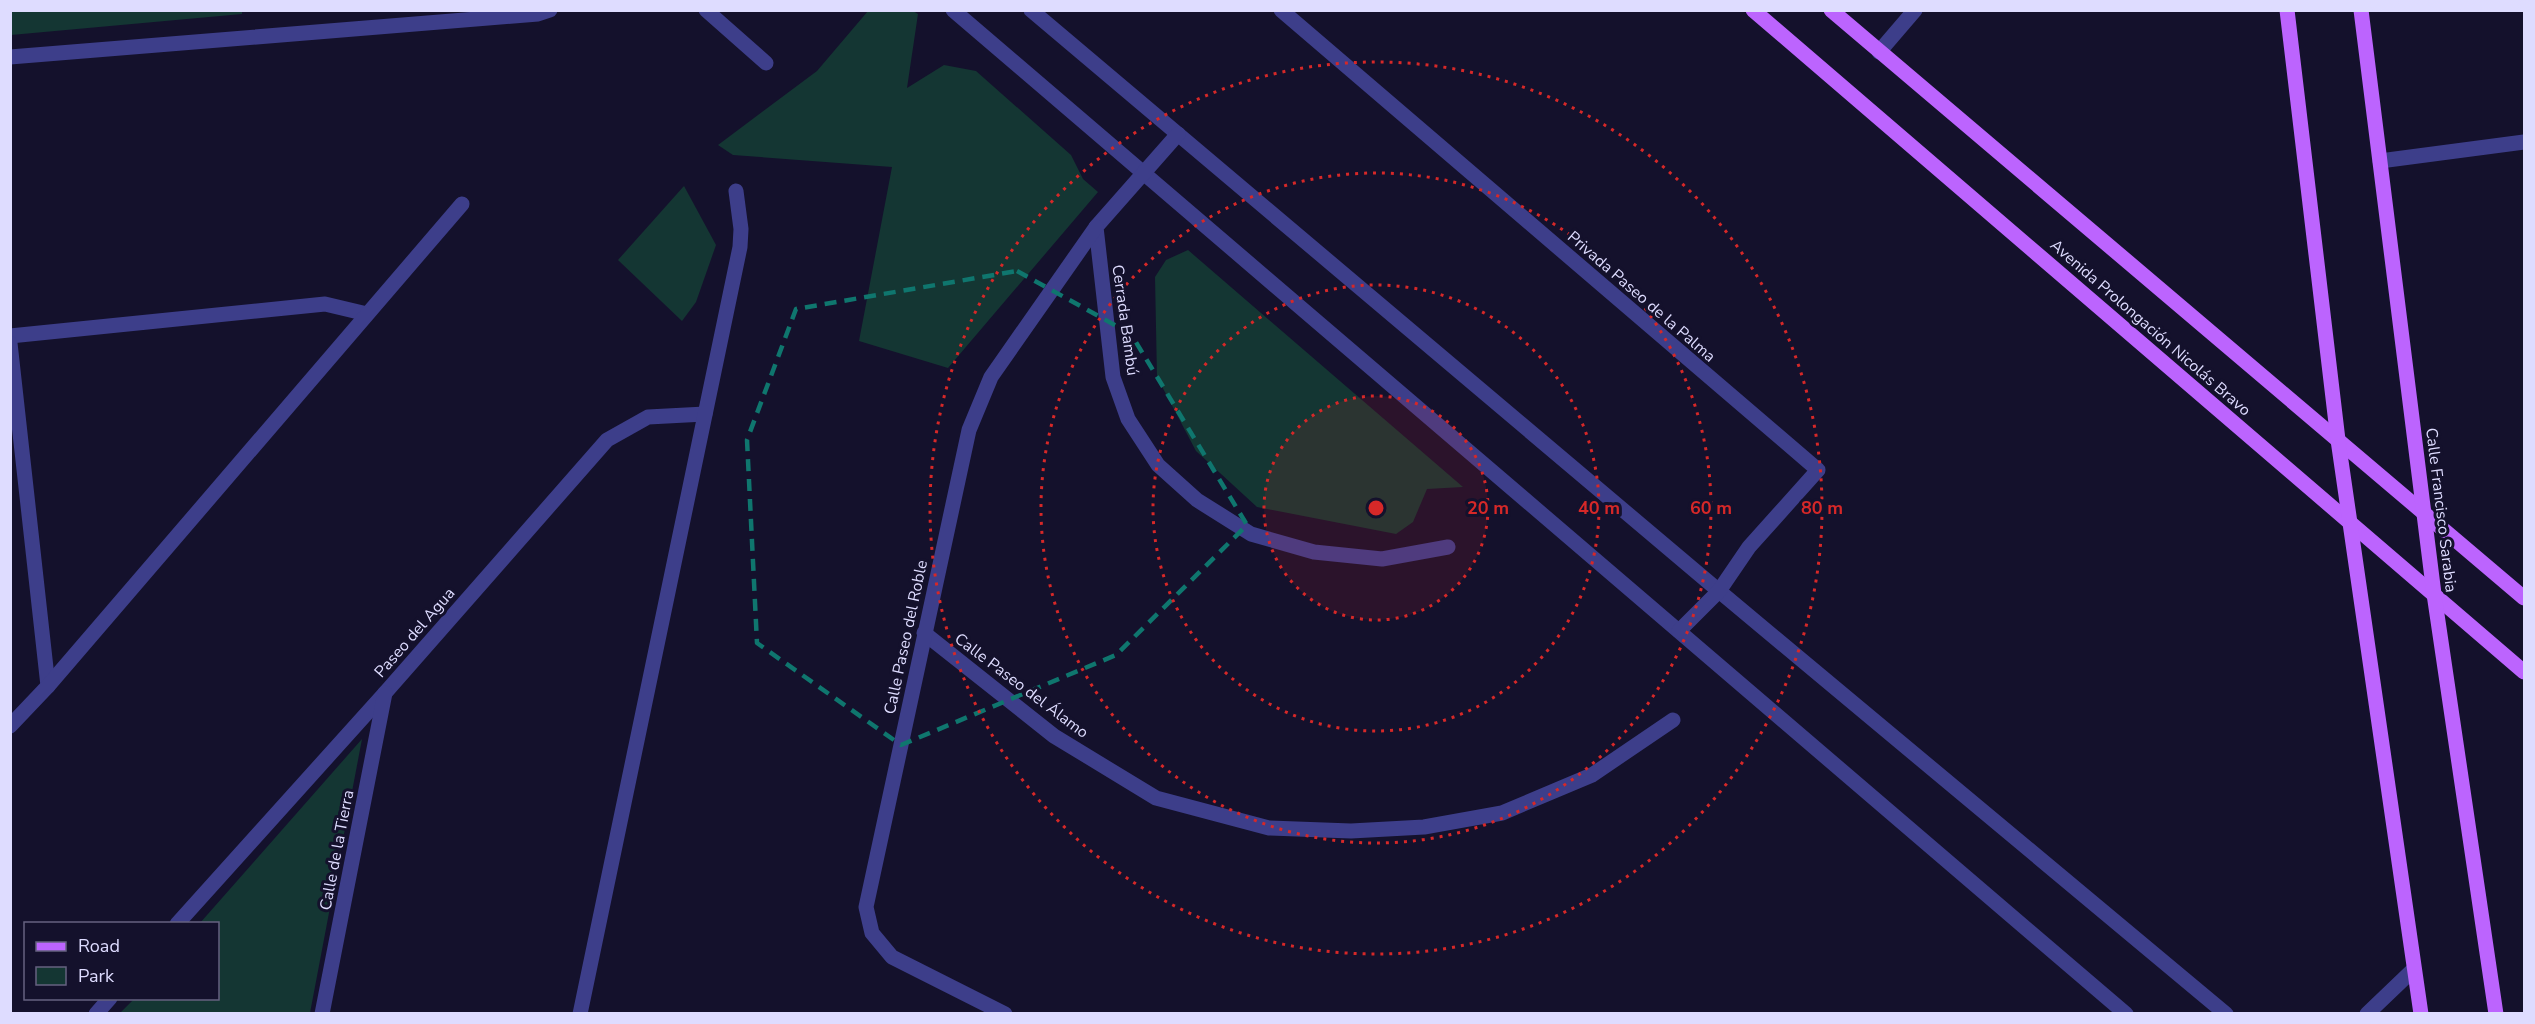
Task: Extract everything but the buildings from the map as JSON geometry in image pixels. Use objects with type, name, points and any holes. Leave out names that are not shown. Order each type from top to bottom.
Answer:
[{"type":"main road","name":"Avenida Prolongación Nicolás Bravo","points":[[1753,10],[2524,672]]},
{"type":"main road","name":"Avenida Prolongación Nicolás Bravo","points":[[1831,10],[2524,598]]},
{"type":"main road","points":[[2287,10],[2338,440],[2421,1014]]},
{"type":"main road","name":"Calle Francisco Sarabia","points":[[2361,10],[2434,594],[2496,1014]]},
{"type":"street","points":[[10,57],[527,15],[550,10]]},
{"type":"street","points":[[706,10],[766,63]]},
{"type":"street","points":[[953,10],[2126,1014]]},
{"type":"street","points":[[1031,10],[1719,591],[2226,1014]]},
{"type":"street","name":"Privada Paseo de la Palma","points":[[1281,10],[1818,470],[1749,547],[1719,591],[1679,631]]},
{"type":"street","points":[[1879,52],[1915,10]]},
{"type":"street","points":[[1096,227],[1178,134]]},
{"type":"street","points":[[2380,161],[2524,142]]},
{"type":"street","points":[[579,1014],[740,247],[741,229],[736,191]]},
{"type":"street","points":[[10,726],[48,686],[462,204]]},
{"type":"street","name":"Cerrada Bambú","points":[[1096,227],[1113,377],[1128,419],[1158,465],[1197,500],[1251,534],[1314,552],[1382,559],[1449,547]]},
{"type":"street","name":"Calle Paseo del Roble","points":[[1005,1014],[892,957],[872,933],[866,907],[969,430],[991,377],[1096,227]]},
{"type":"street","points":[[10,336],[325,304],[367,314]]},
{"type":"street","points":[[10,343],[48,686]]},
{"type":"street","name":"Paseo del Agua","points":[[179,922],[385,693],[607,440],[648,417],[705,414]]},
{"type":"street","name":"Calle Paseo del Álamo","points":[[924,633],[1054,736],[1156,798],[1269,828],[1351,831],[1424,827],[1502,813],[1592,775],[1673,720]]},
{"type":"street","name":"Calle de la Tierra","points":[[322,1014],[385,693]]},
{"type":"street","points":[[2367,1014],[2414,969]]},
{"type":"street","points":[[96,1014],[109,1000]]},
{"type":"highlighted area","points":[[1017,271],[1131,334],[1247,525],[1116,655],[901,745],[757,643],[747,440],[796,309]]},
{"type":"green space","points":[[11,11],[242,11],[242,14],[11,35]]},
{"type":"green space","points":[[868,11],[913,11],[918,14],[907,88],[944,65],[976,71],[1071,155],[1083,179],[1098,192],[948,368],[859,341],[892,167],[733,155],[718,145],[817,71]]},
{"type":"green space","points":[[684,186],[716,245],[696,302],[682,321],[618,260]]},
{"type":"green space","points":[[1188,250],[1463,487],[1427,489],[1413,522],[1396,534],[1257,507],[1196,451],[1157,377],[1155,277],[1166,260]]},
{"type":"green space","points":[[362,739],[310,1013],[120,1013],[133,1000],[219,1000],[219,922],[201,922]]}]
